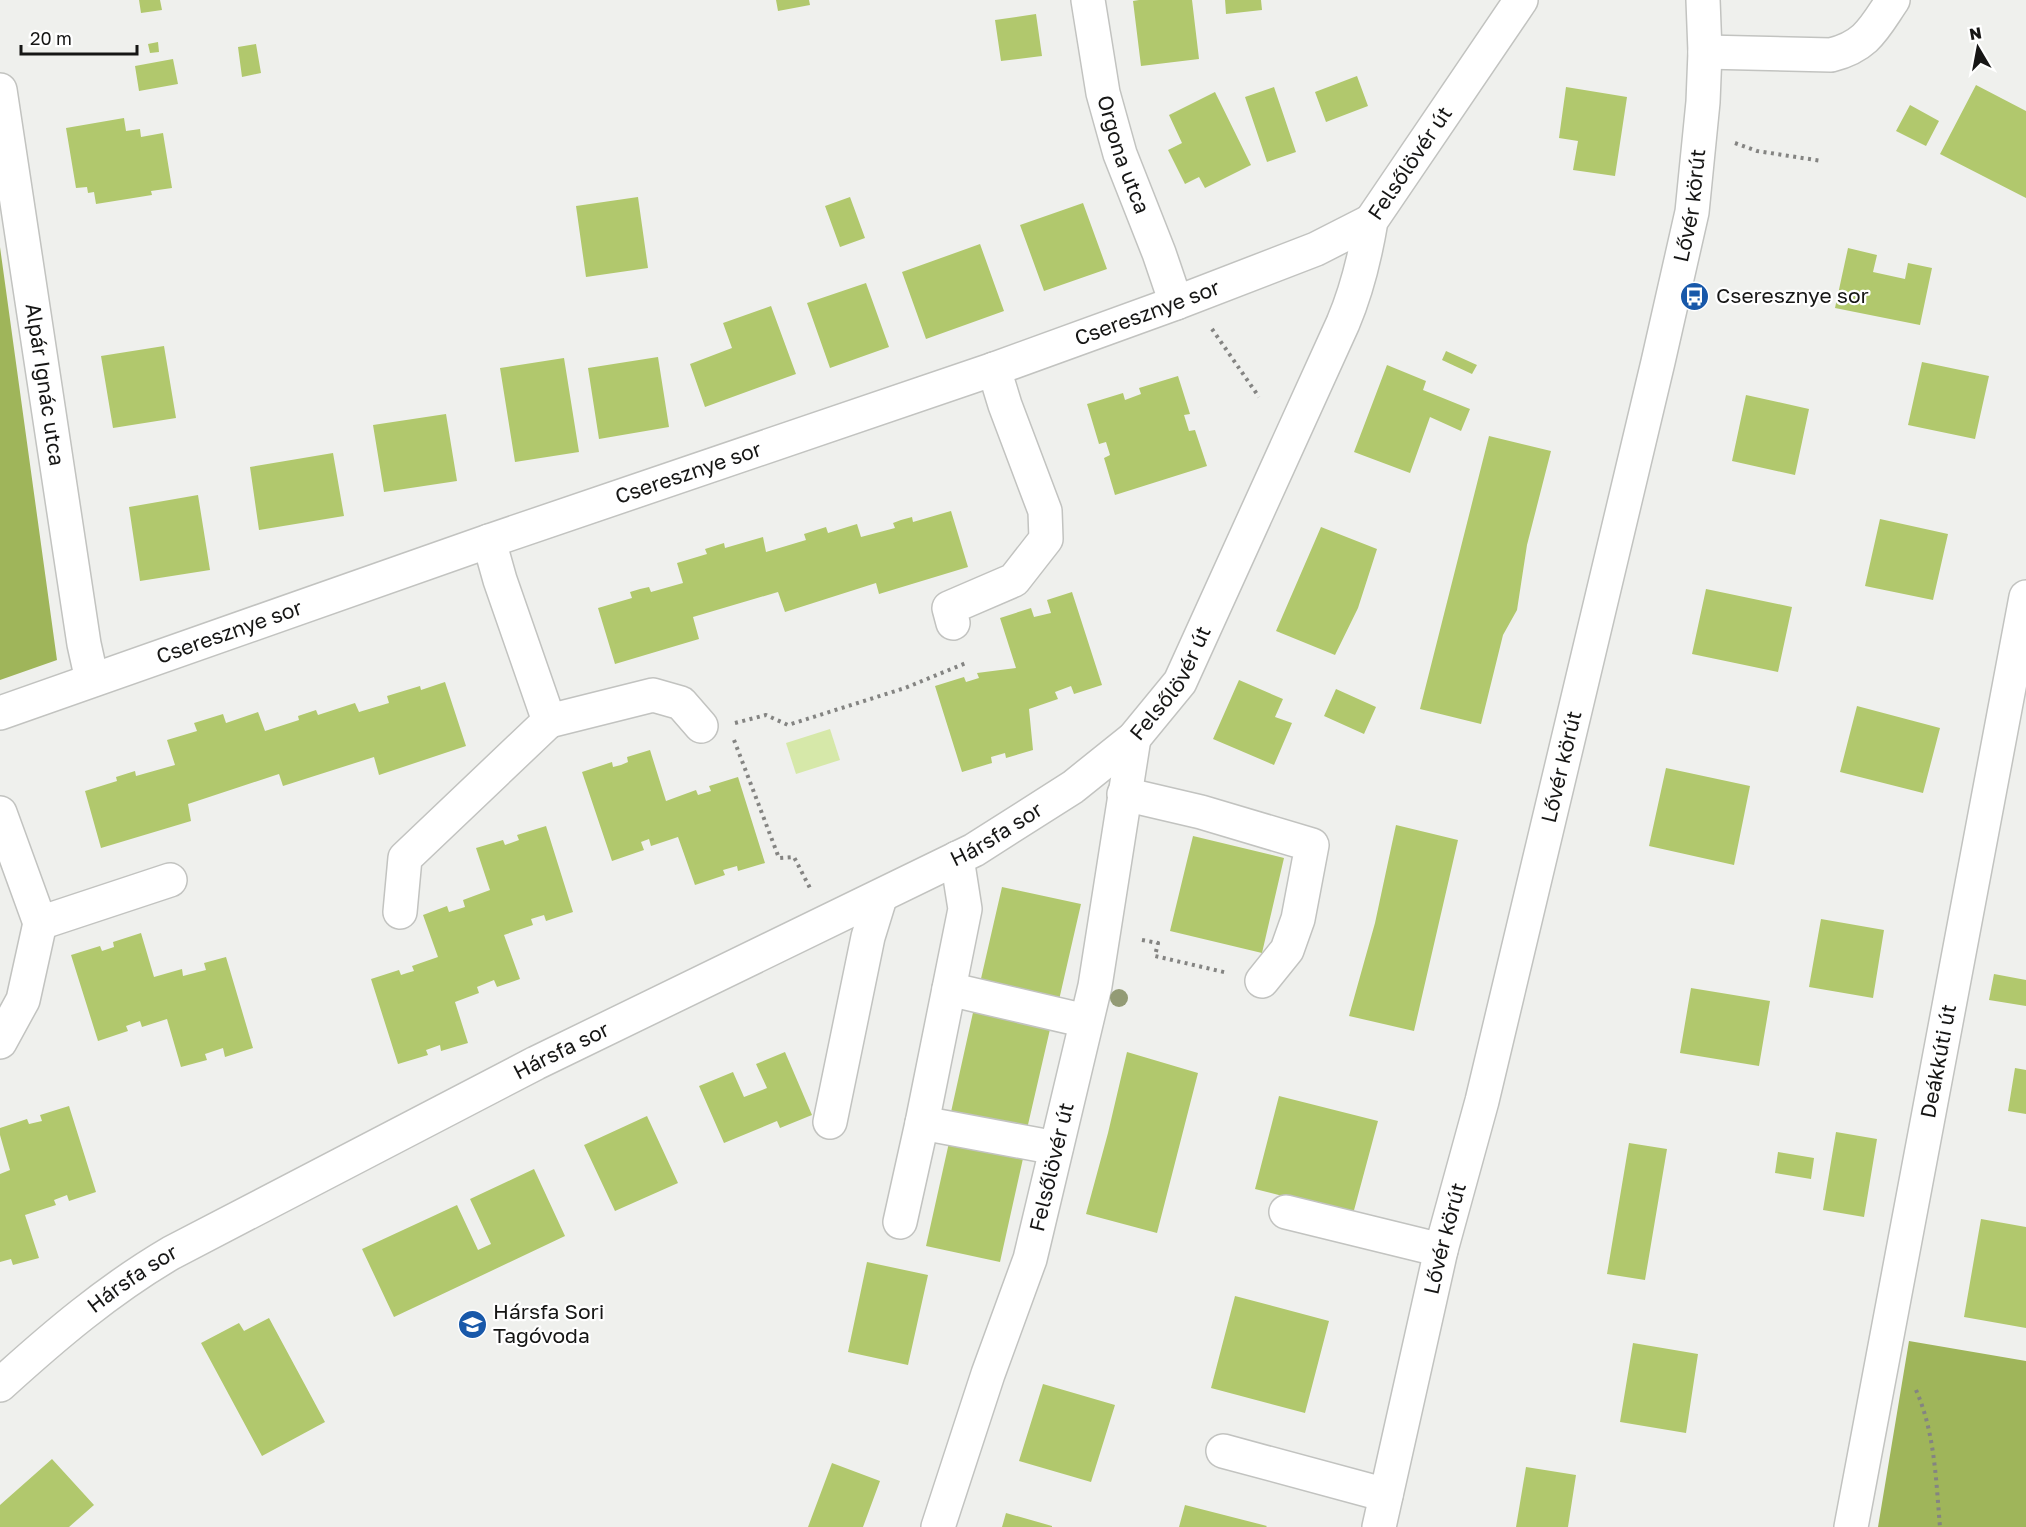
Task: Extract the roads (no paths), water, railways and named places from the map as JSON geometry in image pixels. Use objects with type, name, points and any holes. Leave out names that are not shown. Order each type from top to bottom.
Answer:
[{"type":"street","name":"Orgona utca","points":[[1088,0],[1103,93],[1120,154],[1176,303]]},
{"type":"street","name":"Felsőlövér út","points":[[938,1527],[988,1374],[1030,1259],[1095,986],[1134,738],[1180,682],[1343,323],[1364,262],[1371,221],[1521,0]]},
{"type":"street","name":"Lővér körút","points":[[1378,1527],[1441,1250],[1482,1101],[1692,212],[1703,102],[1705,52],[1703,0]]},
{"type":"street","points":[[1705,52],[1832,55],[1848,51],[1860,44],[1871,32],[1893,0]]},
{"type":"street","name":"Alpár Ignác utca","points":[[0,90],[84,644],[92,680]]},
{"type":"street","name":"Cseresznye sor","points":[[0,712],[489,541],[994,369],[1316,249],[1371,221]]},
{"type":"street","points":[[953,623],[949,608],[1014,580],[1046,539],[1045,511],[1005,405],[994,369]]},
{"type":"street","points":[[489,541],[500,580],[549,721]]},
{"type":"street","name":"Deákkúti út","points":[[1851,1527],[2026,597]]},
{"type":"street","points":[[400,912],[405,858],[549,721],[652,695],[681,703],[715,726]]},
{"type":"street","name":"Hársfa sor","points":[[0,1384],[64,1328],[132,1276],[171,1253],[536,1064],[880,898],[957,858],[1029,817],[1073,787],[1134,738]]},
{"type":"street","points":[[1124,794],[1201,812],[1312,845],[1298,919],[1287,950],[1262,981]]},
{"type":"street","points":[[0,813],[40,923],[23,1000],[0,1042]]},
{"type":"street","points":[[900,1222],[964,909],[957,858]]},
{"type":"street","points":[[40,923],[170,880]]},
{"type":"street","points":[[830,1122],[868,937],[880,898]]},
{"type":"street","points":[[949,989],[1086,1021]]},
{"type":"street","points":[[922,1123],[1056,1148]]},
{"type":"street","points":[[1286,1212],[1441,1250]]},
{"type":"street","points":[[1223,1450],[1386,1495]]},
{"type":"place","name":"Cseresznye sor","points":[[1695,296]]},
{"type":"place","name":"Hársfa Sori Tagóvoda","points":[[472,1324]]}]
